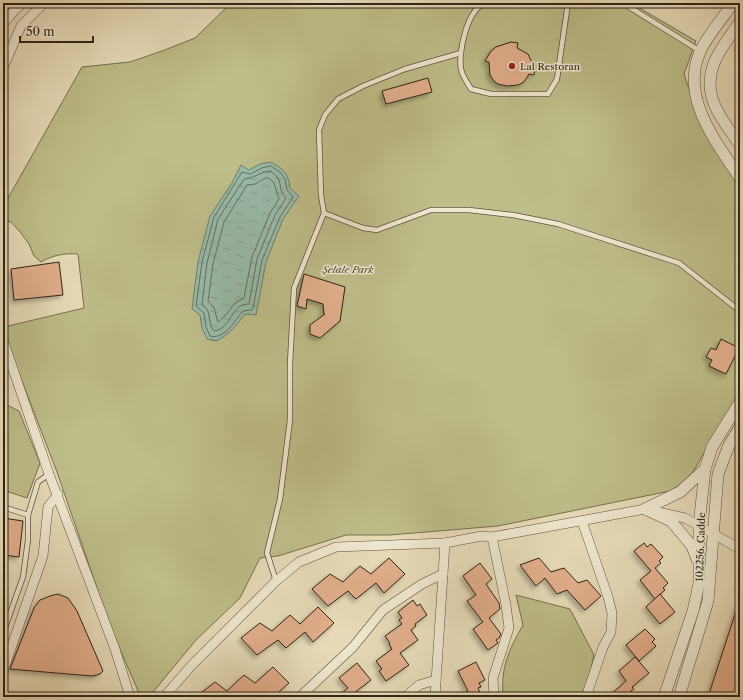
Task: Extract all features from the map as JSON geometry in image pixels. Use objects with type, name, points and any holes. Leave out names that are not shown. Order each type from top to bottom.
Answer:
[{"type":"street","points":[[3,24],[15,6],[23,3]]},
{"type":"street","points":[[3,68],[21,26],[44,3]]},
{"type":"street","points":[[733,3],[700,51],[694,71],[694,88],[703,119],[740,178]]},
{"type":"street","points":[[740,22],[718,53],[710,74],[709,91],[715,107],[740,144]]},
{"type":"street","points":[[3,340],[49,474],[58,494],[115,649],[130,697]]},
{"type":"street","name":"102256. Cadde","points":[[664,697],[693,611],[699,584],[699,526],[705,469],[712,447],[740,402]]},
{"type":"street","name":"102256. Cadde","points":[[679,697],[708,601],[718,474],[729,445],[740,427]]},
{"type":"street","points":[[164,697],[192,665],[276,581],[299,562],[336,547],[445,543],[482,536],[492,537],[645,509],[680,492],[705,469]]},
{"type":"street","points":[[3,671],[43,556],[48,507],[58,494]]},
{"type":"street","points":[[645,509],[686,518],[740,549]]},
{"type":"street","points":[[645,509],[671,521],[692,546],[699,565]]},
{"type":"street","points":[[582,521],[612,613],[611,632],[603,647],[586,697]]},
{"type":"street","points":[[492,537],[506,605],[509,628],[493,678],[494,697]]},
{"type":"street","points":[[435,697],[445,543]]},
{"type":"street","points":[[302,697],[303,694],[328,669],[353,647],[383,610],[422,584],[443,574]]},
{"type":"street","points":[[405,697],[419,685],[436,680]]},
{"type":"lane","points":[[486,3],[472,15],[463,37],[461,70],[471,89],[491,94],[548,94],[557,79],[568,3]]},
{"type":"lane","points":[[623,3],[700,51]]},
{"type":"lane","points":[[276,581],[267,553],[280,499],[290,420],[290,364],[294,288],[324,213],[321,195],[319,130],[325,115],[338,99],[363,86],[405,69],[461,52]]},
{"type":"lane","points":[[324,213],[363,228],[377,230],[431,210],[469,210],[513,215],[558,224],[679,263],[740,311]]},
{"type":"lane","points":[[3,633],[23,577],[28,540],[28,515],[38,482],[49,474]]},
{"type":"lane","points":[[3,507],[28,515]]},
{"type":"green space","name":"Şelale Park","points":[[231,3],[631,3],[696,41],[684,74],[700,122],[740,189],[740,391],[693,472],[683,483],[670,491],[498,526],[390,535],[346,535],[278,556],[260,558],[240,598],[196,640],[149,697],[140,697],[111,629],[57,472],[12,355],[4,327],[84,308],[78,254],[59,255],[41,262],[34,256],[29,244],[21,233],[11,222],[6,221],[6,216],[3,213],[3,207],[82,67],[130,62],[195,38]]},
{"type":"green space","points":[[3,403],[19,411],[40,463],[27,498],[3,490]]},
{"type":"green space","points":[[516,595],[570,609],[594,655],[589,678],[581,697],[503,697],[504,668],[513,643],[523,625]]},
{"type":"water","points":[[271,162],[285,172],[290,188],[299,196],[283,219],[266,262],[256,315],[245,314],[225,336],[216,341],[207,339],[202,328],[200,315],[192,309],[198,262],[210,216],[232,183],[241,165],[249,170],[260,164]]},
{"type":"building","name":"Lal Restoran","points":[[511,42],[518,43],[517,48],[528,54],[535,69],[534,75],[529,74],[524,82],[518,85],[507,86],[498,84],[494,81],[490,75],[489,62],[485,61],[491,51],[496,47]]},
{"type":"building","points":[[428,78],[432,92],[386,104],[382,91]]},
{"type":"building","points":[[59,262],[63,295],[14,300],[11,269]]},
{"type":"building","points":[[304,274],[345,287],[340,321],[320,338],[310,334],[310,325],[325,314],[323,304],[307,299],[306,309],[297,306]]},
{"type":"building","points":[[721,339],[739,348],[726,374],[709,366],[712,360],[706,357],[711,348],[716,350]]},
{"type":"building","points":[[3,518],[23,521],[19,557],[3,555]]},
{"type":"building","points":[[644,543],[647,547],[651,544],[663,557],[659,561],[661,563],[655,568],[668,583],[663,588],[665,590],[655,599],[640,580],[651,571],[634,551]]},
{"type":"building","points":[[389,558],[405,574],[384,593],[376,583],[356,599],[348,591],[328,606],[312,589],[330,574],[343,582],[360,566],[371,574]]},
{"type":"building","points":[[539,558],[551,572],[564,568],[578,583],[587,580],[601,596],[585,610],[567,590],[557,594],[545,578],[536,586],[520,565]]},
{"type":"building","points":[[480,563],[492,579],[486,584],[499,603],[500,609],[489,618],[501,634],[496,640],[498,643],[488,650],[473,629],[483,622],[467,601],[476,595],[463,576]]},
{"type":"building","points":[[58,594],[68,598],[77,611],[103,671],[100,674],[93,676],[10,669],[34,608],[40,600]]},
{"type":"building","points":[[660,594],[675,612],[660,624],[646,607]]},
{"type":"building","points":[[413,600],[417,606],[420,604],[427,615],[415,624],[416,626],[411,630],[418,640],[400,653],[409,665],[386,681],[379,671],[382,669],[376,661],[392,649],[385,636],[402,624],[399,620],[402,618],[398,612]]},
{"type":"building","points":[[738,605],[740,605],[740,697],[708,697]]},
{"type":"building","points":[[318,607],[334,623],[313,642],[305,632],[286,648],[278,640],[257,655],[241,638],[260,623],[272,631],[290,615],[300,624]]},
{"type":"building","points":[[645,629],[655,639],[652,642],[656,646],[639,661],[626,645]]},
{"type":"building","points":[[635,657],[649,673],[632,687],[634,689],[631,691],[636,697],[608,697],[626,681],[619,671]]},
{"type":"building","points":[[476,662],[485,680],[479,683],[481,687],[478,688],[482,697],[458,697],[468,691],[458,671]]},
{"type":"building","points":[[357,663],[371,680],[349,697],[337,697],[348,688],[339,678]]},
{"type":"building","points":[[273,667],[289,683],[273,697],[264,697],[260,692],[253,697],[196,697],[215,682],[227,691],[244,675],[255,683]]},
{"type":"place","name":"Lal Restoran","points":[[512,66]]}]
